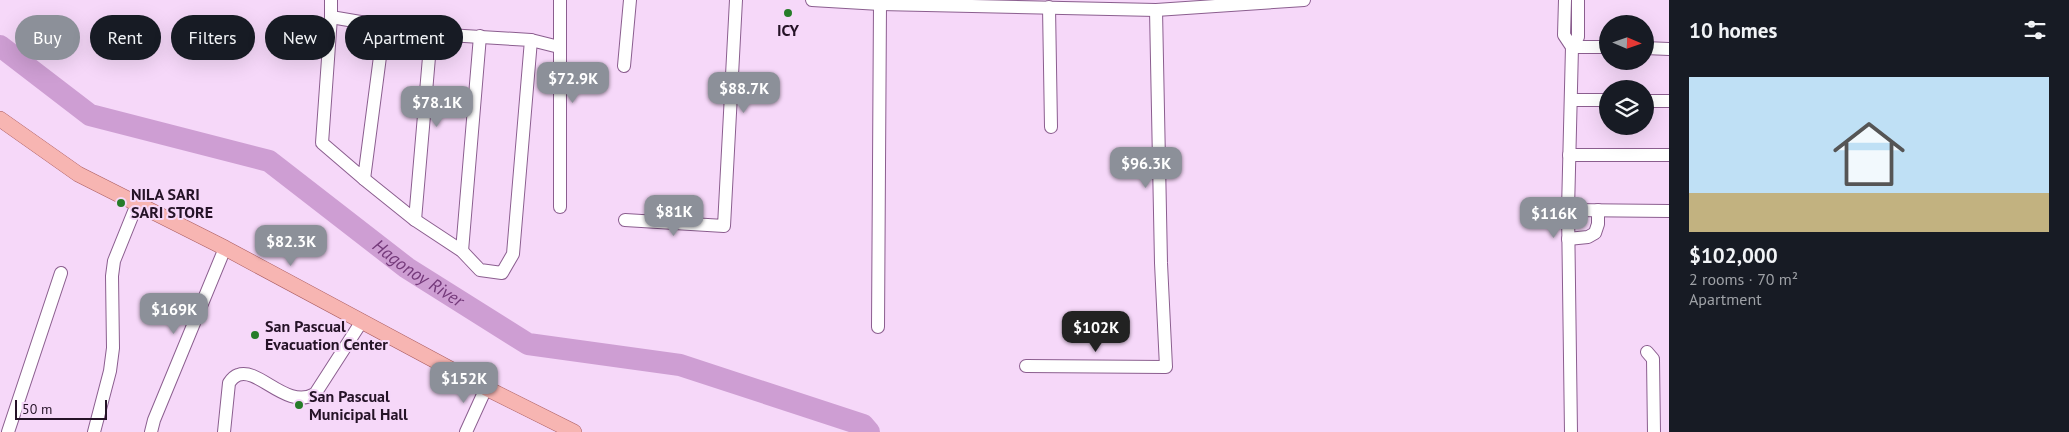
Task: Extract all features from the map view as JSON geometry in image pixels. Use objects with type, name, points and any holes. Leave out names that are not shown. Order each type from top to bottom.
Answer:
[{"type":"main road","points":[[0,119],[78,174],[225,248],[486,388],[573,432]]},
{"type":"street","points":[[331,0],[331,15]]},
{"type":"street","points":[[560,0],[560,207]]},
{"type":"street","points":[[624,66],[630,0]]},
{"type":"street","points":[[625,220],[724,226],[736,0]]},
{"type":"street","points":[[812,0],[880,4],[936,3],[1156,10],[1209,3],[1304,0]]},
{"type":"street","points":[[1565,0],[1564,35],[1572,46]]},
{"type":"street","points":[[1571,432],[1568,210],[1572,46],[1578,37],[1578,0]]},
{"type":"street","points":[[878,326],[880,4]]},
{"type":"street","points":[[1048,8],[1051,127]]},
{"type":"street","points":[[1026,366],[1166,367],[1161,263],[1156,10]]},
{"type":"street","points":[[463,35],[531,40],[559,47]]},
{"type":"street","points":[[462,251],[480,36]]},
{"type":"street","points":[[328,60],[322,143],[415,220],[462,251],[480,270],[502,273],[513,254],[531,40]]},
{"type":"street","points":[[1572,46],[1599,47]]},
{"type":"street","points":[[1654,48],[1669,48]]},
{"type":"street","points":[[364,179],[380,60]]},
{"type":"street","points":[[415,220],[429,60]]},
{"type":"street","points":[[1571,100],[1599,100]]},
{"type":"street","points":[[1654,101],[1669,101]]},
{"type":"street","points":[[1569,155],[1669,155]]},
{"type":"street","points":[[94,432],[111,364],[113,348],[113,268],[137,204]]},
{"type":"street","points":[[1568,210],[1669,211]]},
{"type":"street","points":[[1568,239],[1588,237],[1595,233],[1598,210]]},
{"type":"street","points":[[151,432],[154,420],[225,248]]},
{"type":"street","points":[[8,432],[61,273]]},
{"type":"street","points":[[224,432],[229,383],[237,375],[247,374],[295,398],[306,399],[315,394],[362,321]]},
{"type":"street","points":[[1647,352],[1653,359],[1654,432]]},
{"type":"street","points":[[466,432],[486,388]]},
{"type":"waterway","name":"Hagonoy River","points":[[0,46],[90,115],[269,161],[407,268],[528,344],[680,365],[863,425],[869,432]]},
{"type":"place","name":"ICY","points":[[788,13]]},
{"type":"place","name":"NILA SARI SARI STORE","points":[[121,203]]},
{"type":"place","name":"San Pascual Evacuation Center","points":[[255,335]]},
{"type":"place","name":"San Pascual Municipal Hall","points":[[299,405]]}]
